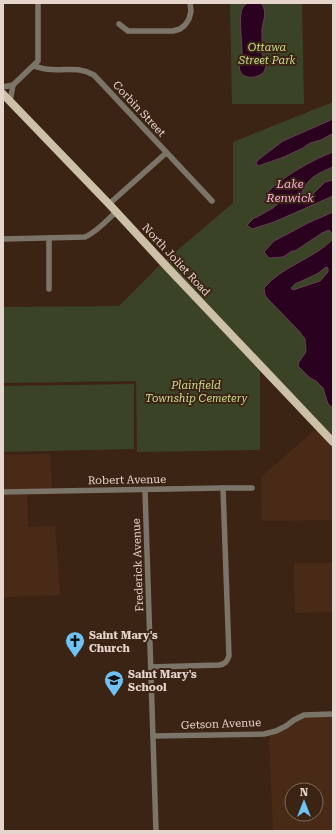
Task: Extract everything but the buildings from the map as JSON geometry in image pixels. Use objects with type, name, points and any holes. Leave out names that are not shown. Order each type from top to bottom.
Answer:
[{"type":"main road","name":"North Joliet Road","points":[[3,94],[109,204],[333,442]]},
{"type":"street","points":[[3,87],[13,85],[38,61],[38,3]]},
{"type":"street","points":[[119,24],[128,31],[173,31],[180,29],[189,20],[191,11],[190,3]]},
{"type":"street","name":"Corbin Street","points":[[34,66],[47,69],[78,69],[87,71],[94,75],[212,201]]},
{"type":"street","points":[[10,101],[13,85]]},
{"type":"street","points":[[109,204],[166,153]]},
{"type":"street","points":[[3,239],[85,237],[96,231],[116,212]]},
{"type":"street","points":[[49,238],[49,289]]},
{"type":"street","points":[[151,666],[223,665],[228,660],[223,488]]},
{"type":"street","name":"Robert Avenue","points":[[3,492],[252,488]]},
{"type":"street","name":"Frederick Avenue","points":[[145,490],[156,831]]},
{"type":"street","name":"Getson Avenue","points":[[154,736],[264,734],[276,731],[304,715],[333,714]]},
{"type":"shaded area","points":[[316,429],[333,448],[333,520],[262,521],[261,477]]},
{"type":"shaded area","points":[[50,454],[52,490],[3,491],[3,455]]},
{"type":"shaded area","points":[[3,495],[27,495],[28,527],[55,526],[60,595],[3,597]]},
{"type":"shaded area","points":[[294,563],[333,563],[333,612],[295,613]]},
{"type":"shaded area","points":[[333,716],[333,831],[273,831],[269,735],[287,728],[305,717]]},
{"type":"green space","name":"Ottawa Street Park","points":[[230,3],[302,3],[304,104],[232,104]]},
{"type":"green space","points":[[333,102],[333,436],[166,260],[233,203],[233,142]]},
{"type":"green space","name":"Plainfield Township Cemetery","points":[[160,265],[260,371],[260,450],[137,452],[136,381],[3,383],[3,307],[119,306]]},
{"type":"green space","points":[[134,384],[134,449],[3,452],[3,386]]},
{"type":"water","points":[[248,3],[261,3],[265,13],[262,29],[262,54],[266,67],[261,75],[253,77],[245,76],[240,71],[242,53],[241,16],[244,5]]},
{"type":"water","name":"Lake Renwick","points":[[333,119],[333,134],[321,140],[310,143],[284,157],[258,166],[256,163],[283,141]]},
{"type":"water","name":"Lake Renwick","points":[[333,152],[333,167],[313,177],[306,185],[301,196],[307,200],[325,182],[333,180],[333,196],[274,222],[252,229],[247,225],[254,218],[273,208],[281,201],[281,199],[268,192],[281,180],[317,159]]},
{"type":"water","name":"Lake Renwick","points":[[333,212],[333,234],[329,230],[322,233],[283,257],[269,258],[264,252],[274,241]]},
{"type":"water","points":[[333,239],[333,408],[328,404],[323,388],[298,366],[306,352],[305,339],[268,299],[265,295],[264,288],[271,280],[325,246]],"holes":[[[326,267],[328,268],[328,272],[320,281],[293,290],[291,288],[295,284],[317,274]]]},
{"type":"place","name":"Saint Mary's Church","points":[[75,658]]},
{"type":"place","name":"Saint Mary's School","points":[[114,697]]}]
